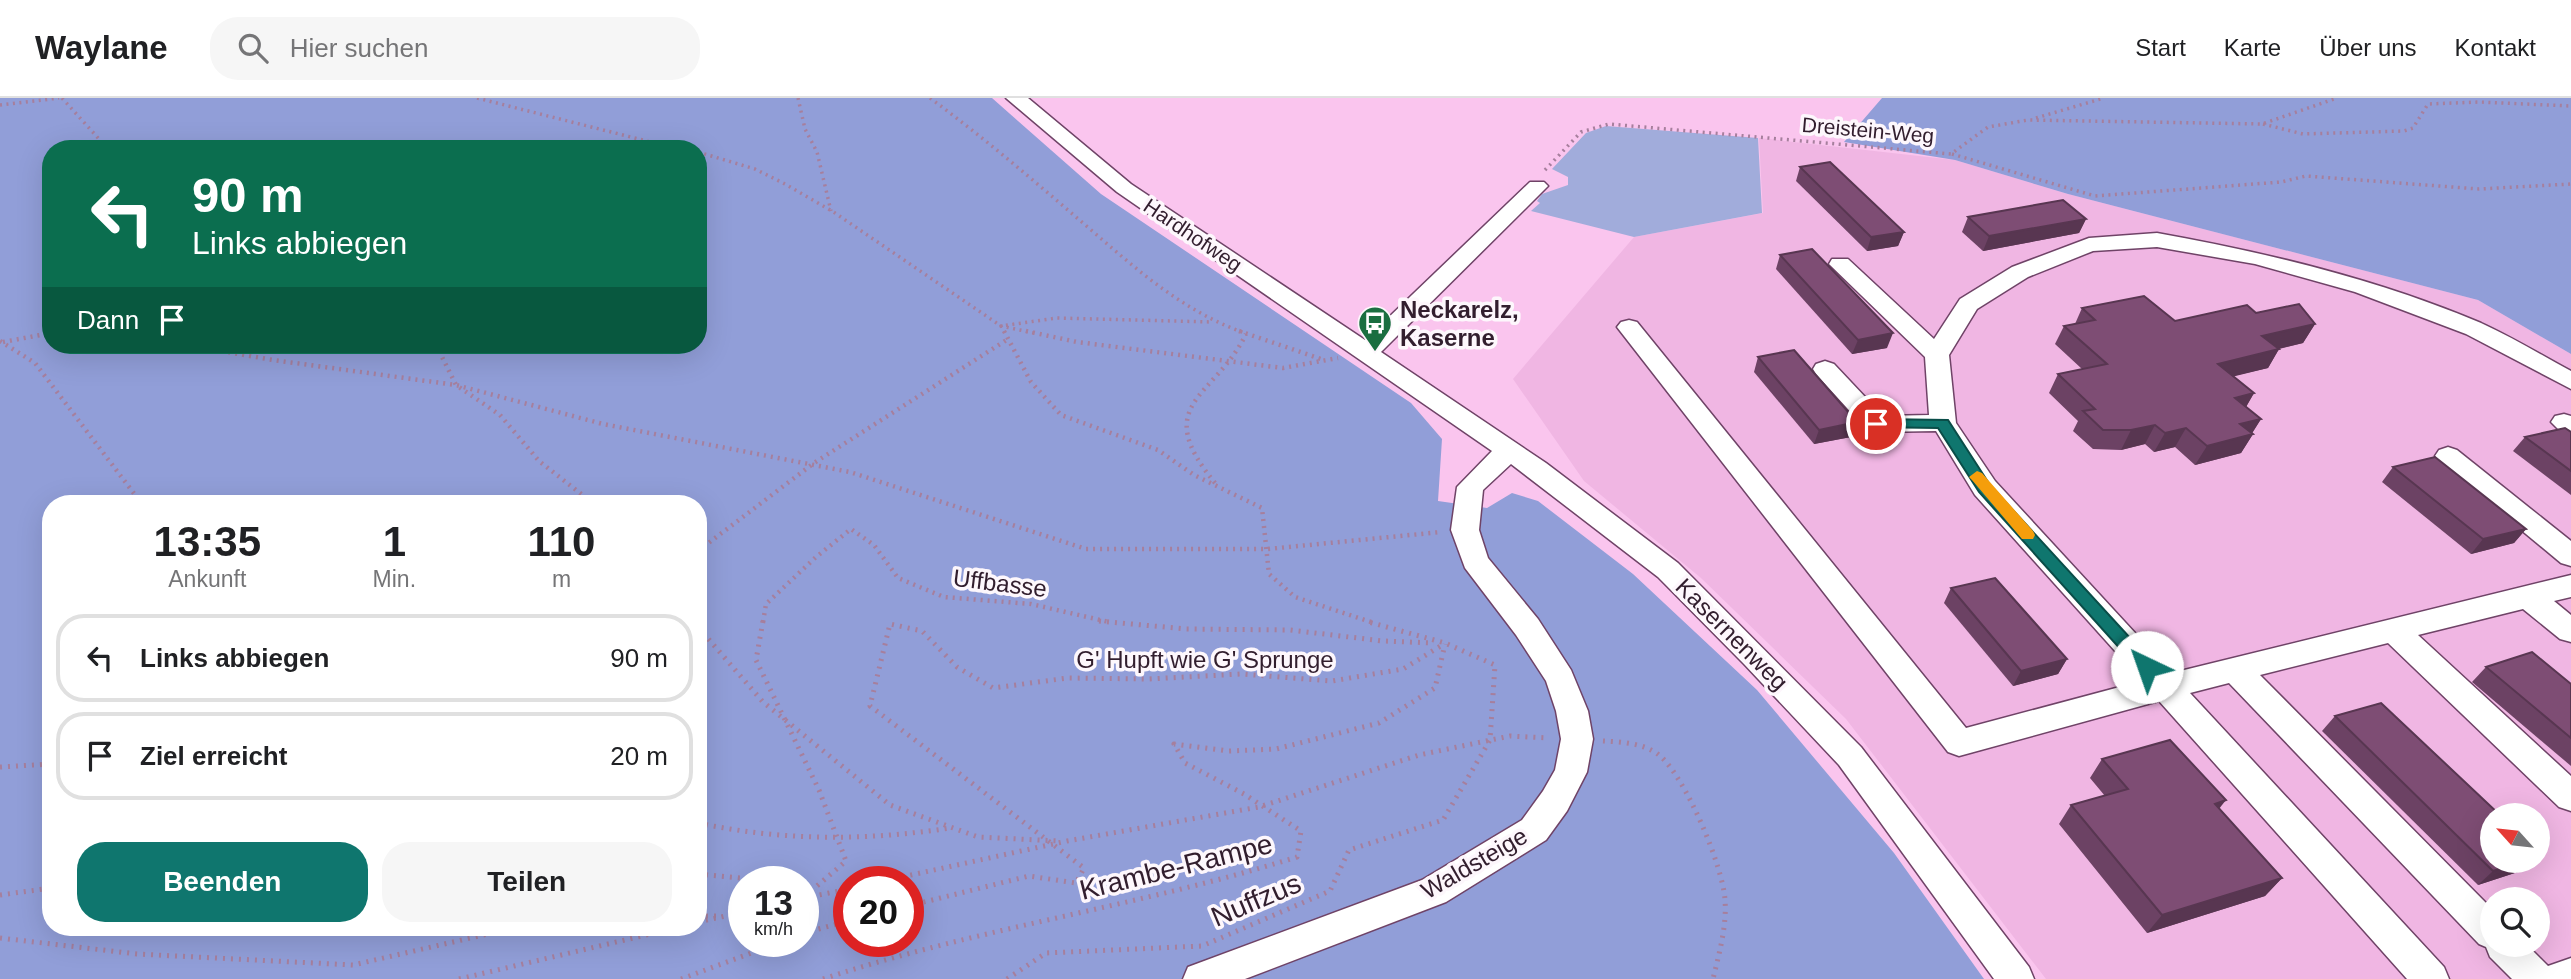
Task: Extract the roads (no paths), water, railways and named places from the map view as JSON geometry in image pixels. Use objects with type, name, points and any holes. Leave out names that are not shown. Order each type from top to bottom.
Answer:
[{"type":"street","name":"Hardhofweg","points":[[1016,98],[1124,188],[1373,356]]},
{"type":"street","points":[[1373,356],[1537,187]]},
{"type":"street","points":[[2431,979],[1985,488],[1943,423],[1937,355],[1968,304],[2020,272],[2089,245],[2157,240],[2257,258],[2363,287],[2474,329],[2571,380]]},
{"type":"street","points":[[1840,264],[1937,355]]},
{"type":"street","points":[[1629,327],[1959,743],[2165,687],[2571,586]]},
{"type":"street","name":"Kasernenweg","points":[[1373,356],[1537,469],[1668,570],[1850,756],[2016,979]]},
{"type":"street","points":[[1825,369],[1876,424],[1943,423]]},
{"type":"street","name":"Waldsteige","points":[[1201,979],[1434,891],[1534,830],[1555,801],[1571,772],[1577,739],[1573,711],[1560,678],[1527,626],[1475,561],[1465,530],[1470,486],[1508,451]]},
{"type":"street","points":[[2448,456],[2571,556]]},
{"type":"street","points":[[2530,598],[2571,631]]},
{"type":"street","points":[[2394,631],[2571,797]]},
{"type":"street","points":[[2235,670],[2480,921]]},
{"type":"street","points":[[2515,957],[2536,979]]},
{"type":"street","points":[[2558,979],[2571,975]]},
{"type":"place","name":"Neckarelz, Kaserne","points":[[1375,353]]}]
